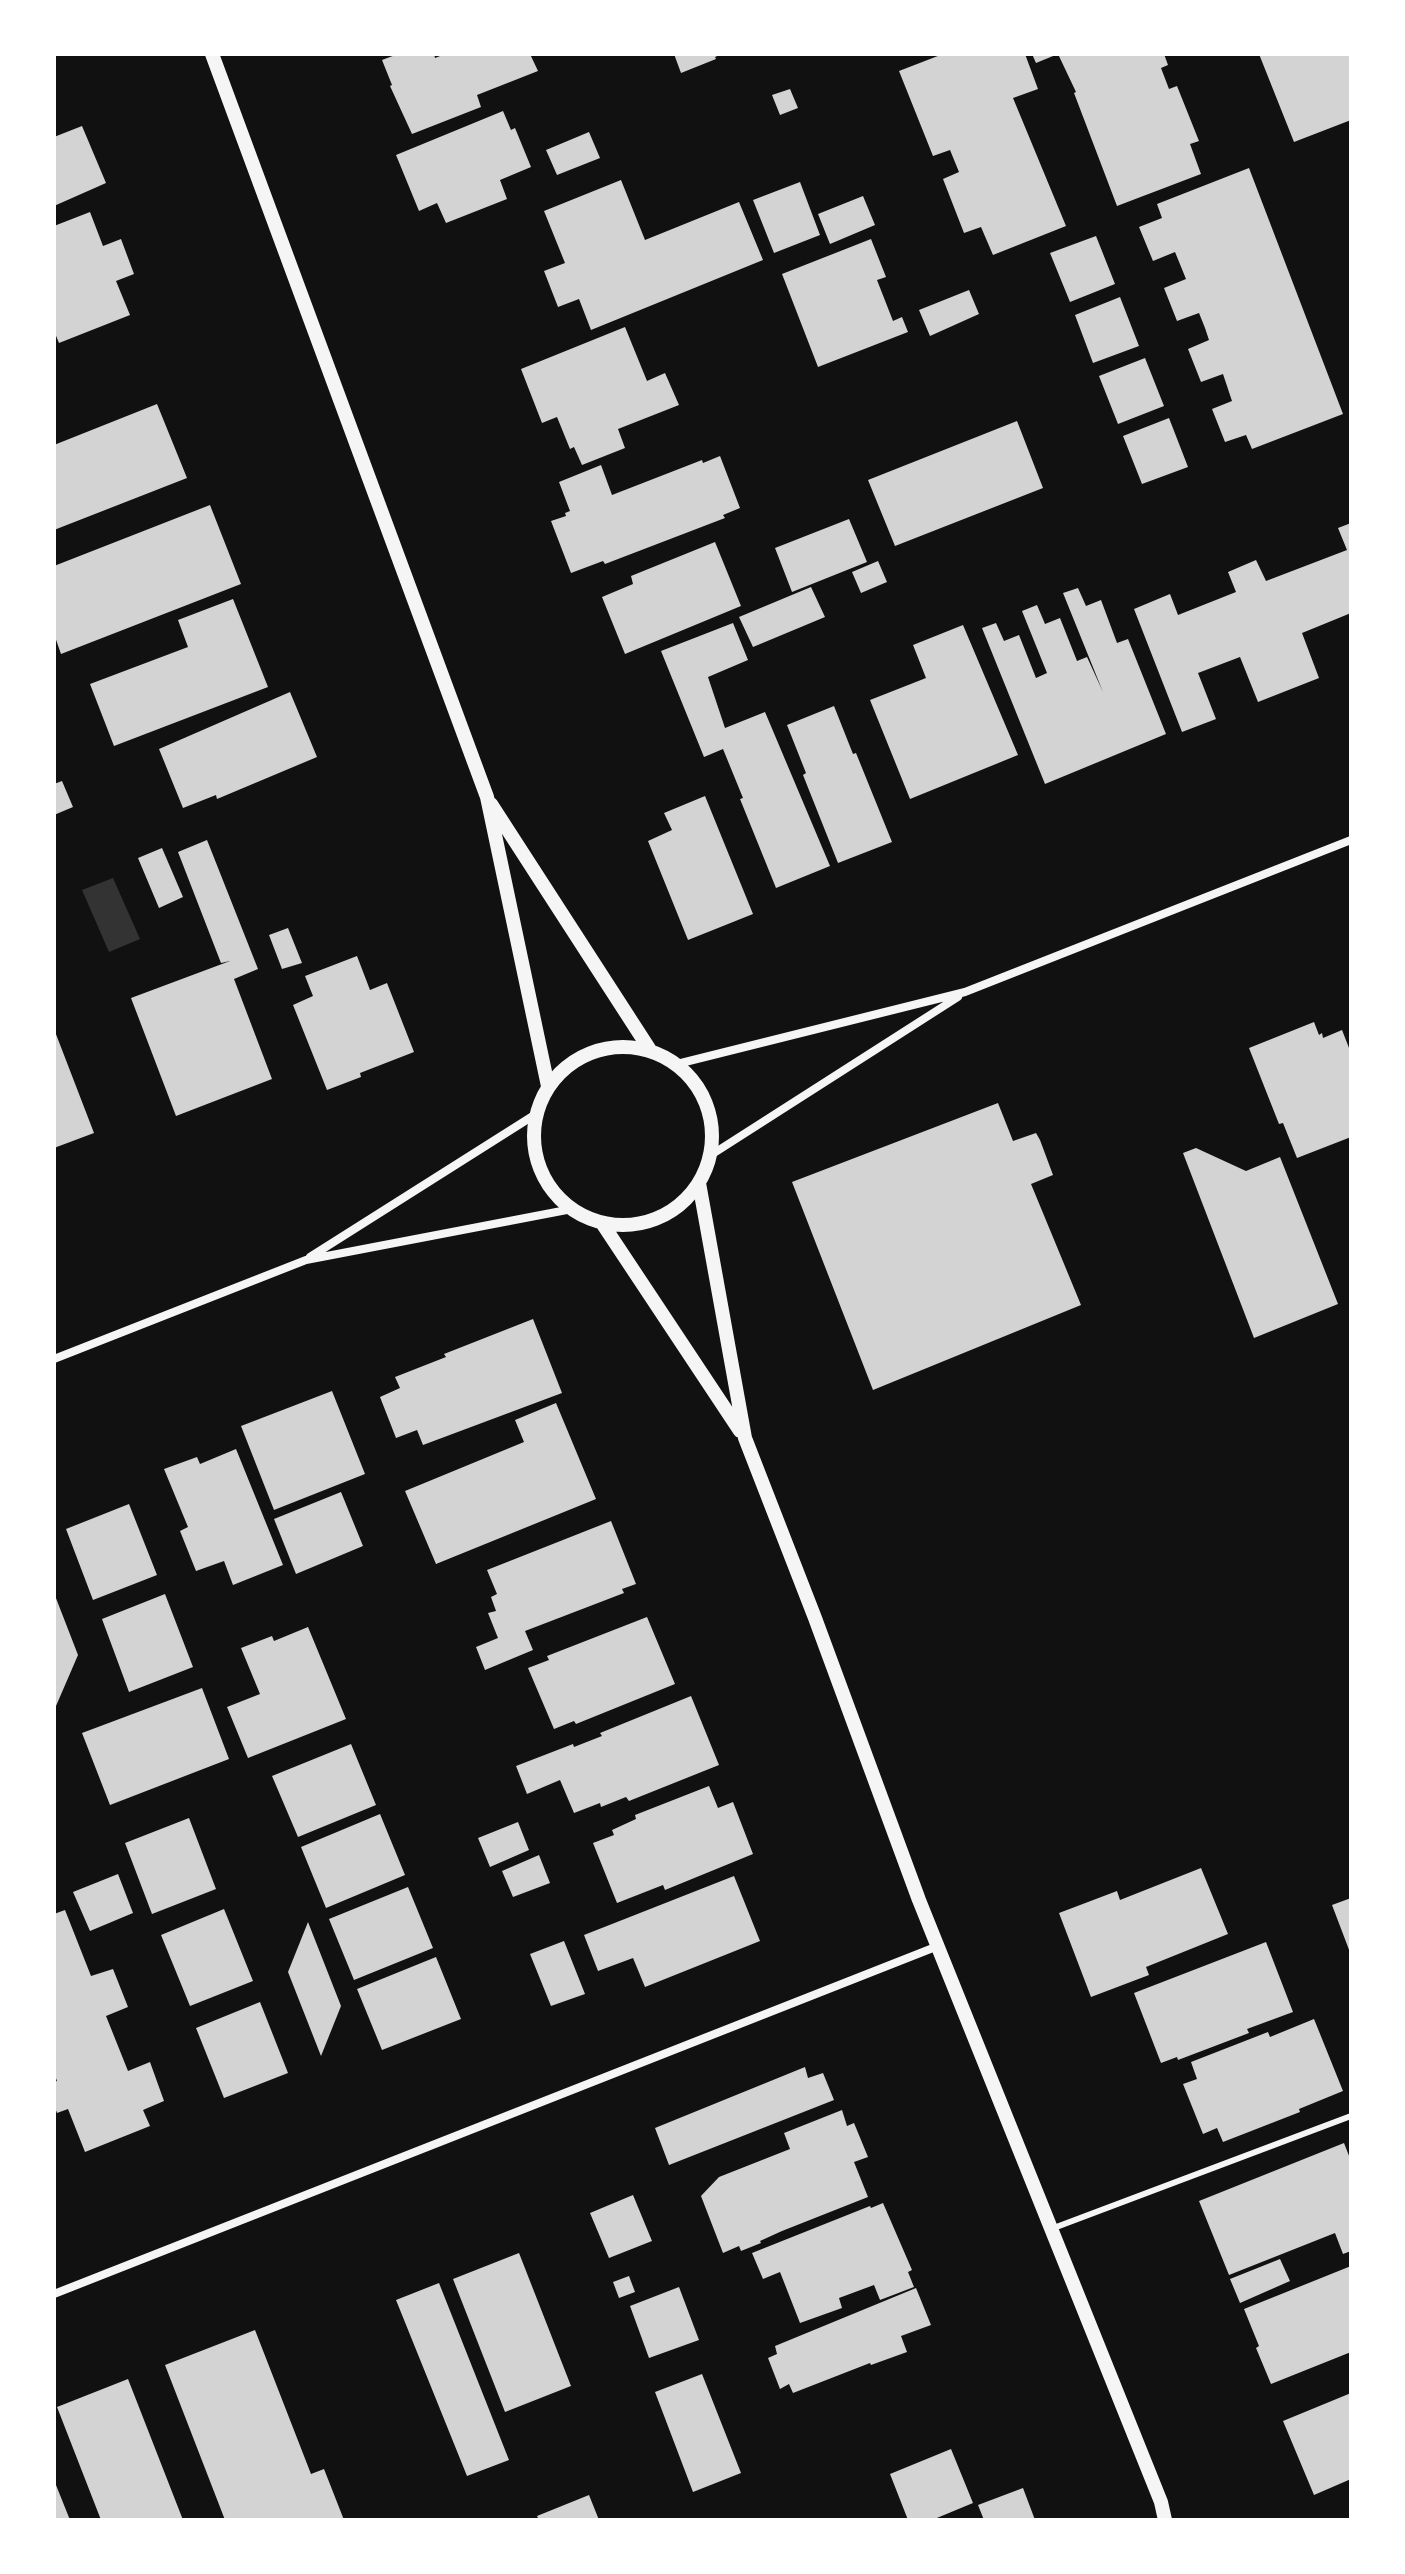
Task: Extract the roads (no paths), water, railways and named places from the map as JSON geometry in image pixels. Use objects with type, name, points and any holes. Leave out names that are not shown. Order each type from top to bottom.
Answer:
[{"type":"street","points":[[212,54],[487,797],[548,1086]]},
{"type":"street","points":[[487,797],[650,1050]]},
{"type":"street","points":[[677,1064],[965,992],[1351,840]]},
{"type":"street","points":[[711,1155],[965,992]]},
{"type":"street","points":[[622,1046],[650,1050],[677,1064],[695,1082],[707,1104],[713,1129],[711,1155],[699,1183],[681,1204],[657,1218],[630,1224],[602,1223],[572,1209],[552,1190],[539,1167],[533,1140],[536,1114],[548,1086],[568,1066],[593,1051],[622,1046]]},
{"type":"street","points":[[306,1260],[536,1114]]},
{"type":"street","points":[[699,1183],[745,1438],[938,1946],[1161,2502],[1165,2520]]},
{"type":"street","points":[[54,1359],[306,1260],[572,1209]]},
{"type":"street","points":[[602,1223],[745,1438]]},
{"type":"street","points":[[54,2294],[938,1946]]},
{"type":"street","points":[[1161,2502],[1173,2520]]},
{"type":"lane","points":[[1051,2229],[1351,2116]]}]
